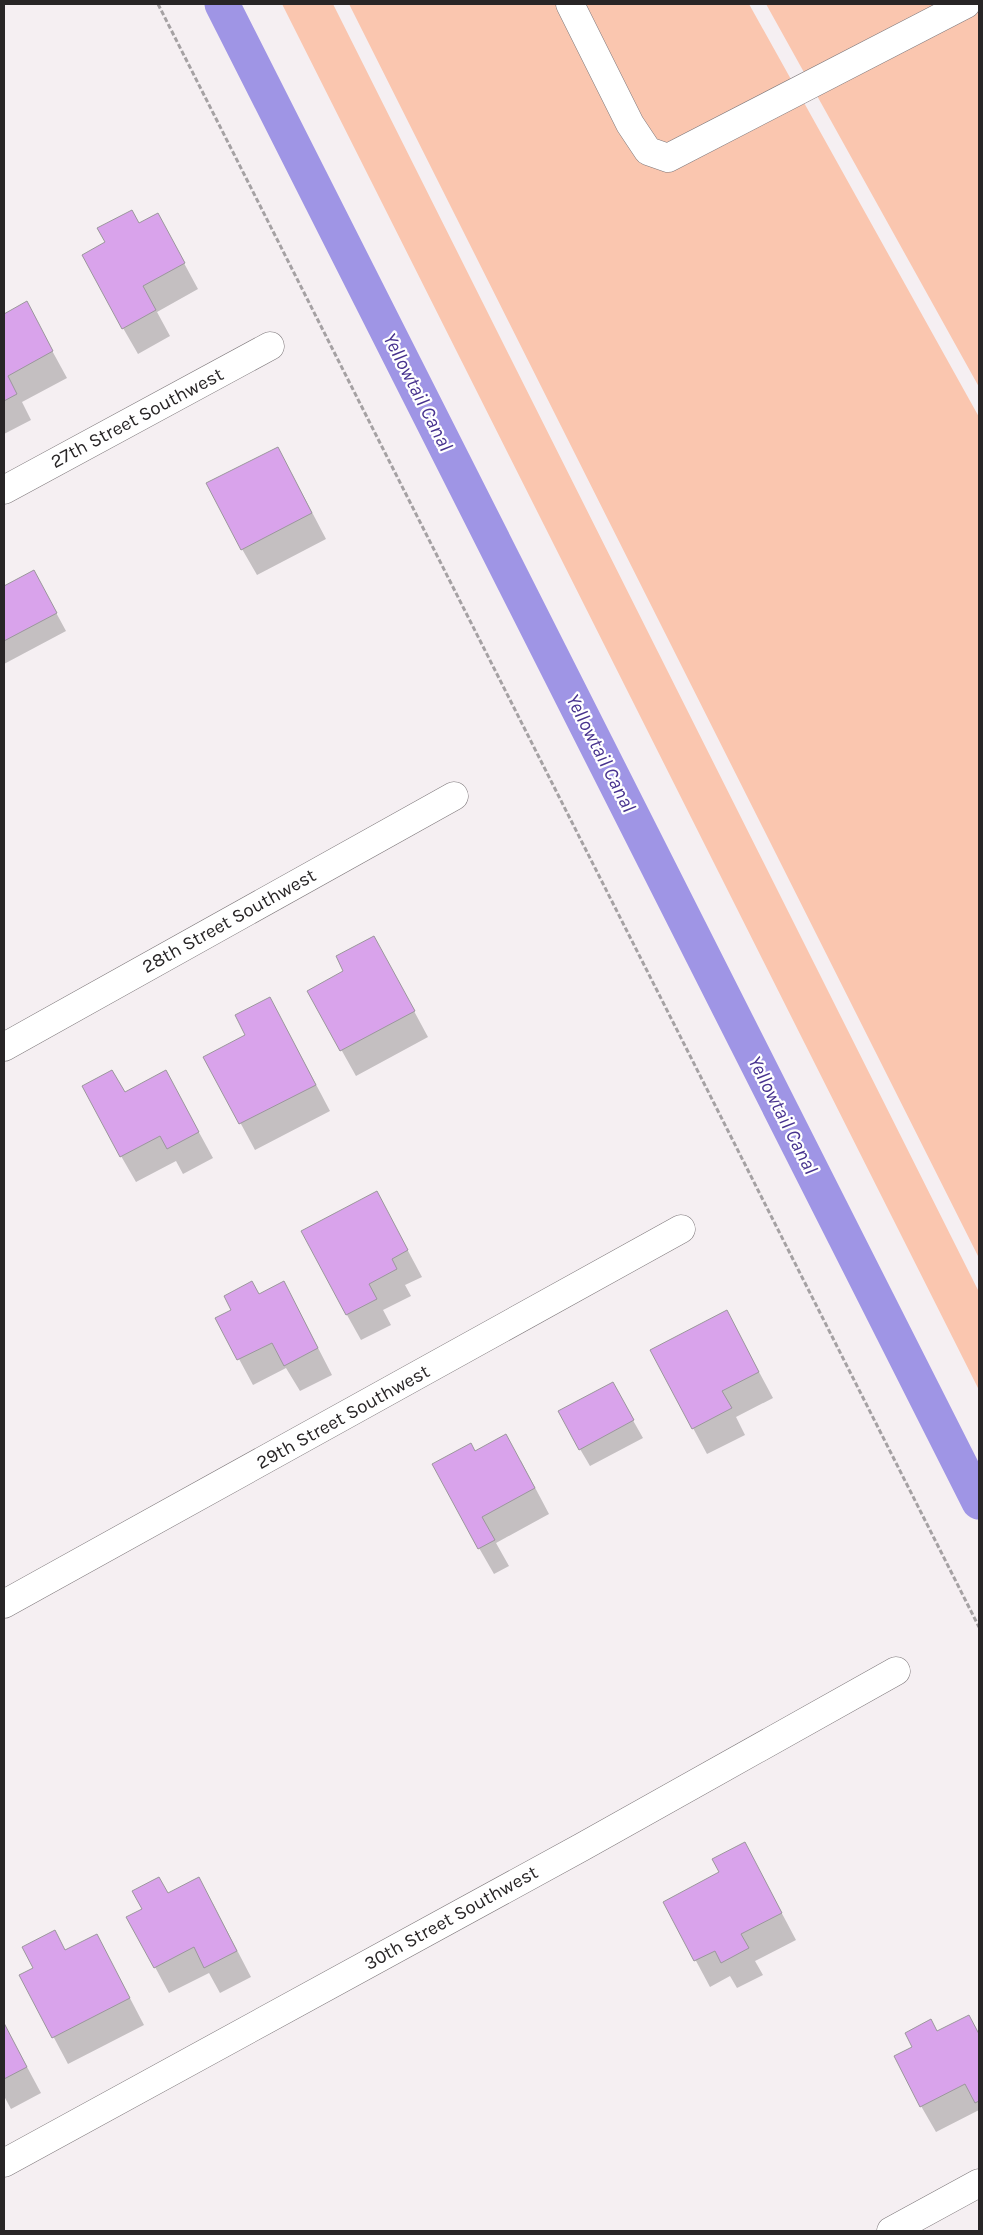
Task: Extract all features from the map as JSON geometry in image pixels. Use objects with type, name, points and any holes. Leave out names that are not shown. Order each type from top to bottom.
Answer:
[{"type":"street","points":[[570,4],[630,124],[648,151],[668,158],[966,4]]},
{"type":"street","name":"27th Street Southwest","points":[[4,490],[270,346]]},
{"type":"street","name":"28th Street Southwest","points":[[4,1047],[454,796]]},
{"type":"street","name":"29th Street Southwest","points":[[4,1604],[681,1229]]},
{"type":"street","name":"30th Street Southwest","points":[[4,2162],[582,1847],[896,1671]]},
{"type":"street","points":[[890,2231],[979,2183]]},
{"type":"path","points":[[158,4],[979,1627]]},
{"type":"shaded area","points":[[282,4],[333,4],[979,1292],[979,1390]]},
{"type":"shaded area","points":[[349,4],[749,4],[979,417],[979,1258]]},
{"type":"shaded area","points":[[766,4],[979,4],[979,387]]},
{"type":"building","points":[[132,210],[139,223],[158,213],[185,263],[143,286],[156,310],[122,329],[82,255],[105,242],[97,228]]},
{"type":"building","points":[[27,301],[53,351],[8,376],[17,394],[4,401],[4,314]]},
{"type":"building","points":[[278,447],[312,513],[241,550],[206,483]]},
{"type":"building","points":[[34,570],[57,613],[4,641],[4,586]]},
{"type":"building","points":[[374,936],[415,1011],[340,1051],[307,991],[343,971],[336,956]]},
{"type":"building","points":[[270,997],[316,1085],[239,1124],[203,1057],[245,1035],[235,1015]]},
{"type":"building","points":[[112,1070],[125,1092],[166,1070],[199,1132],[167,1149],[160,1136],[120,1157],[82,1086]]},
{"type":"building","points":[[377,1191],[408,1250],[392,1259],[397,1269],[369,1284],[377,1299],[346,1315],[301,1231]]},
{"type":"building","points":[[252,1281],[259,1294],[284,1281],[318,1348],[284,1366],[272,1343],[237,1360],[215,1318],[231,1310],[224,1296]]},
{"type":"building","points":[[727,1310],[759,1372],[722,1391],[732,1408],[692,1429],[650,1350]]},
{"type":"building","points":[[613,1382],[634,1420],[579,1450],[558,1411]]},
{"type":"building","points":[[506,1434],[535,1488],[482,1517],[495,1540],[478,1549],[432,1464],[471,1443],[475,1451]]},
{"type":"building","points":[[745,1842],[782,1913],[741,1934],[749,1948],[721,1963],[715,1951],[694,1961],[663,1902],[719,1872],[712,1859]]},
{"type":"building","points":[[159,1877],[168,1893],[199,1877],[237,1951],[204,1968],[194,1947],[154,1968],[126,1917],[142,1909],[132,1891]]},
{"type":"building","points":[[55,1930],[65,1950],[97,1934],[130,1998],[52,2038],[19,1975],[33,1968],[22,1947]]},
{"type":"building","points":[[969,2015],[979,2034],[979,2101],[975,2103],[965,2084],[920,2107],[894,2056],[912,2047],[905,2033],[931,2019],[937,2031]]},
{"type":"building","points":[[4,2023],[27,2067],[4,2079]]},
{"type":"waterway","name":"Yellowtail Canal","points":[[222,4],[979,1502]]}]
